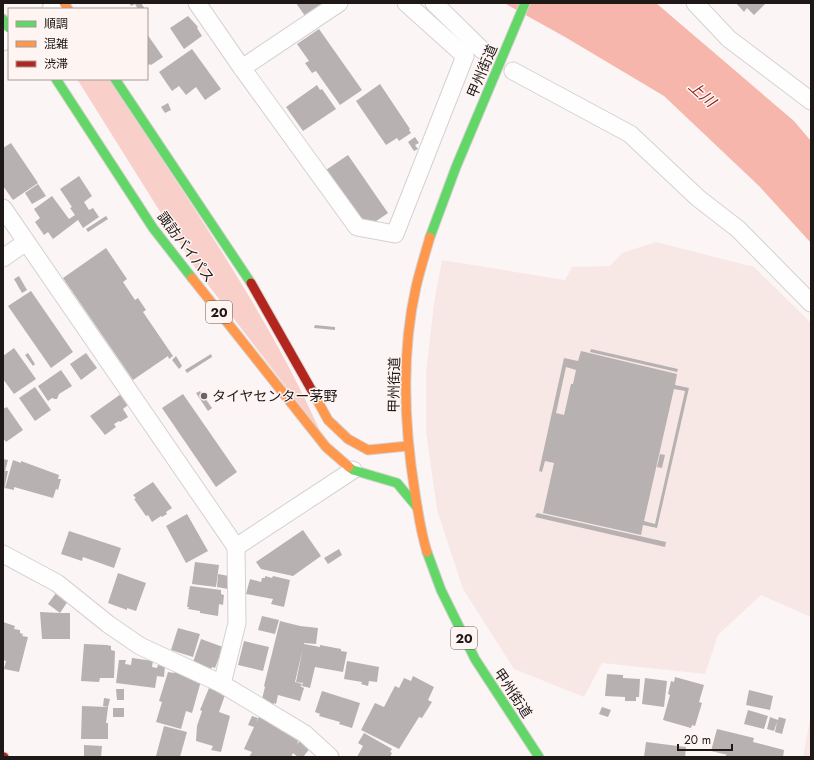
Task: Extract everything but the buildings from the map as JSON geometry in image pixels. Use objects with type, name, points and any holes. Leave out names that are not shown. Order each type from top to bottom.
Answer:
[{"type":"highway","name":"甲州街道","points":[[525,3],[452,175],[420,268],[408,349],[406,398],[408,446],[421,534],[432,570],[452,614],[482,671],[539,757]]},
{"type":"highway","name":"諏訪バイパス","points":[[57,80],[153,228],[326,447],[353,470],[397,484],[417,507]]},
{"type":"highway","points":[[116,80],[254,288],[328,420],[348,439],[368,450],[408,446]]},
{"type":"street","points":[[197,3],[357,227],[396,234],[465,56],[406,3]]},
{"type":"street","points":[[242,68],[339,3]]},
{"type":"street","points":[[434,3],[482,50]]},
{"type":"street","points":[[695,3],[729,39],[811,102]]},
{"type":"street","points":[[514,71],[630,134],[698,198],[738,229],[811,303]]},
{"type":"street","points":[[3,208],[236,547],[237,623],[222,684]]},
{"type":"street","points":[[3,258],[26,242]]},
{"type":"street","points":[[236,547],[353,470]]},
{"type":"street","points":[[3,554],[57,583],[108,624],[140,646],[222,684],[304,734],[330,757]]},
{"type":"shaded area","points":[[78,80],[110,80],[249,296],[275,341],[321,433],[196,269]]},
{"type":"shaded area","points":[[656,242],[754,267],[811,323],[811,617],[761,595],[718,635],[705,674],[602,663],[584,697],[514,669],[463,589],[437,510],[426,431],[426,372],[434,303],[442,260],[565,280],[572,267],[610,266],[622,253]]},
{"type":"shaded area","points":[[811,715],[811,757],[803,757]]},
{"type":"water","name":"上川","points":[[504,3],[656,3],[794,121],[811,141],[811,243],[759,186],[664,96],[565,37]]},
{"type":"traffic: fast","points":[[430,237],[456,167],[525,3]]},
{"type":"traffic: fast","points":[[3,19],[8,26]]},
{"type":"traffic: fast","points":[[57,80],[153,228],[192,278]]},
{"type":"traffic: fast","points":[[116,80],[251,283]]},
{"type":"traffic: fast","points":[[349,467],[353,470],[397,483],[417,507]]},
{"type":"traffic: fast","points":[[427,552],[441,590],[475,659],[539,757]]},
{"type":"traffic: slow","points":[[64,3],[67,8]]},
{"type":"traffic: slow","points":[[427,552],[420,523],[408,442],[406,364],[411,312],[430,237]]},
{"type":"traffic: slow","points":[[192,278],[326,447],[349,467]]},
{"type":"traffic: slow","points":[[315,396],[328,420],[348,439],[368,450],[408,446]]},
{"type":"traffic: jam","points":[[251,283],[315,396]]},
{"type":"place","name":"タイヤセンター茅野","points":[[204,396]]}]
